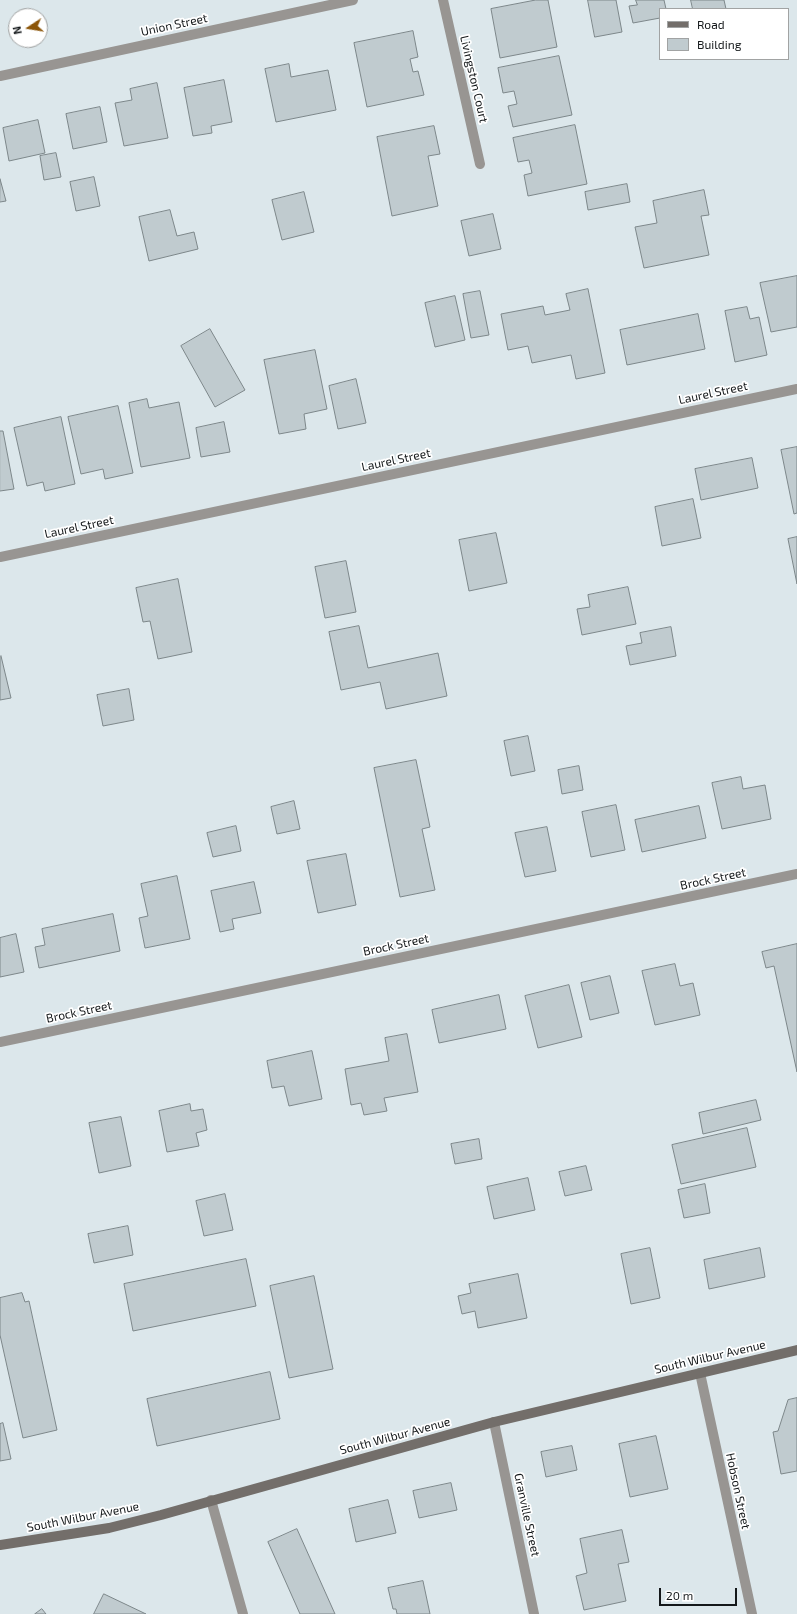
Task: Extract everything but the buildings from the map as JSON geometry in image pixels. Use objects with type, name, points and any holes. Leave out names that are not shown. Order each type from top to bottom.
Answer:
[{"type":"main road","name":"South Wilbur Avenue","points":[[0,1545],[109,1528],[494,1422],[797,1350]]},
{"type":"street","name":"Union Street","points":[[0,76],[353,0]]},
{"type":"street","name":"Livingston Court","points":[[444,0],[480,164]]},
{"type":"street","name":"Laurel Street","points":[[0,557],[797,388]]},
{"type":"street","name":"Brock Street","points":[[0,1042],[797,874]]},
{"type":"street","name":"Hobson Street","points":[[700,1373],[752,1614]]},
{"type":"street","name":"Granville Street","points":[[494,1422],[534,1614]]},
{"type":"street","points":[[211,1500],[244,1614]]}]
